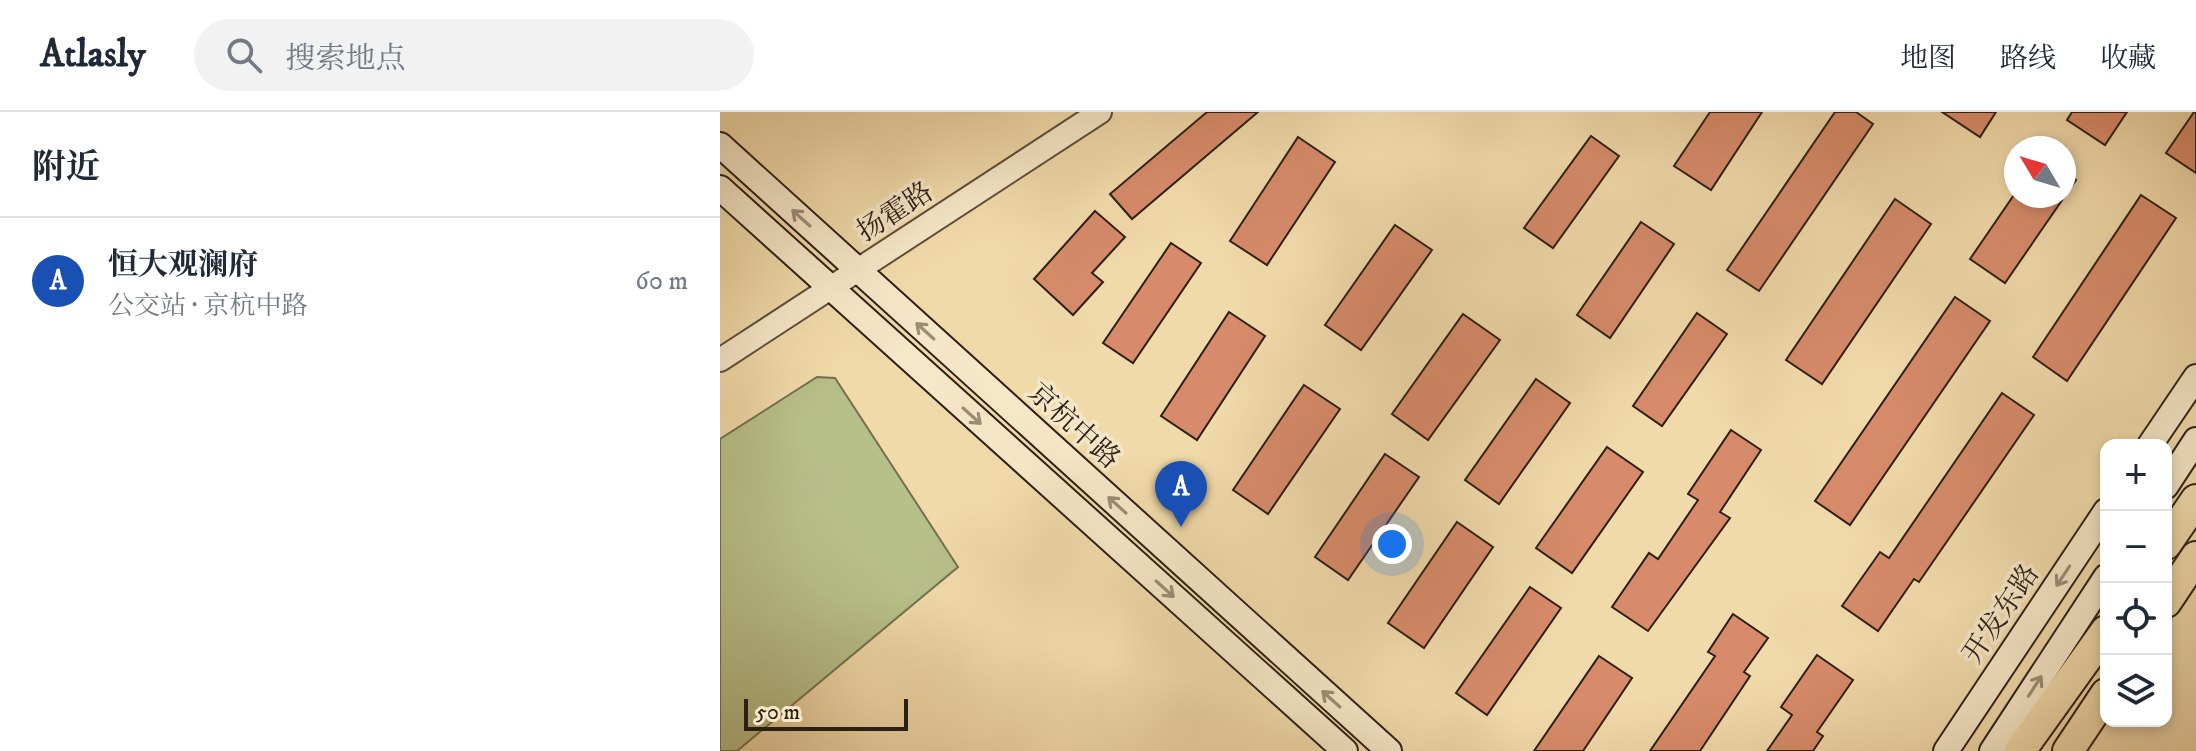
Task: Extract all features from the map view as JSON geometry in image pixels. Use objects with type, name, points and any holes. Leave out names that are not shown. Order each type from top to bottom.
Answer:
[{"type":"highway","points":[[2172,535],[2196,500]]},
{"type":"highway","points":[[2172,593],[2196,557]]},
{"type":"highway","points":[[2020,751],[2100,639]]},
{"type":"highway","points":[[2068,751],[2100,703]]},
{"type":"main road","name":"京杭中路","points":[[720,145],[1389,751]]},
{"type":"main road","points":[[720,188],[1345,751]]},
{"type":"main road","points":[[2154,439],[2196,377]]},
{"type":"main road","points":[[2172,477],[2196,440]]},
{"type":"main road","name":"开发东路","points":[[1946,751],[2100,520]]},
{"type":"main road","points":[[1992,751],[2102,583]]},
{"type":"street","name":"扬霍路","points":[[720,360],[1100,112]]},
{"type":"green space","points":[[817,377],[835,378],[958,567],[737,751],[720,751],[720,439]]},
{"type":"building","points":[[1207,112],[1258,112],[1132,219],[1110,194]]},
{"type":"building","points":[[1710,112],[1762,112],[1711,190],[1674,166]]},
{"type":"building","points":[[1835,112],[1856,112],[1873,124],[1759,291],[1727,270]]},
{"type":"building","points":[[1942,112],[1996,112],[1980,137]]},
{"type":"building","points":[[2072,112],[2127,112],[2105,145],[2067,120]]},
{"type":"building","points":[[2196,112],[2196,173],[2166,153]]},
{"type":"building","points":[[1591,136],[1619,156],[1553,248],[1524,228]]},
{"type":"building","points":[[1298,137],[1335,162],[1267,265],[1230,241]]},
{"type":"building","points":[[2141,195],[2176,218],[2067,381],[2033,357]]},
{"type":"building","points":[[1895,199],[1931,224],[1822,384],[1786,360]]},
{"type":"building","points":[[2005,208],[2057,208],[2005,283],[1970,259]]},
{"type":"building","points":[[1095,211],[1125,237],[1092,273],[1103,282],[1073,315],[1034,279]]},
{"type":"building","points":[[1641,222],[1674,244],[1610,338],[1577,315]]},
{"type":"building","points":[[1395,225],[1432,250],[1361,350],[1325,325]]},
{"type":"building","points":[[1171,243],[1201,263],[1133,363],[1103,343]]},
{"type":"building","points":[[1955,297],[1990,321],[1850,525],[1815,501]]},
{"type":"building","points":[[1229,312],[1265,336],[1197,440],[1161,416]]},
{"type":"building","points":[[1697,313],[1727,334],[1662,426],[1633,406]]},
{"type":"building","points":[[1463,314],[1500,340],[1428,440],[1392,414]]},
{"type":"building","points":[[1536,379],[1570,403],[1499,504],[1465,480]]},
{"type":"building","points":[[1304,385],[1340,409],[1268,514],[1233,490]]},
{"type":"building","points":[[2002,393],[2034,415],[1919,582],[1914,579],[1878,631],[1842,606],[1880,552],[1889,558]]},
{"type":"building","points":[[1731,430],[1761,450],[1720,512],[1730,518],[1648,631],[1612,607],[1649,553],[1658,559],[1698,500],[1688,494]]},
{"type":"building","points":[[1607,447],[1643,472],[1572,573],[1536,548]]},
{"type":"building","points":[[1385,454],[1419,477],[1348,580],[1315,557]]},
{"type":"building","points":[[1457,522],[1493,547],[1424,648],[1388,623]]},
{"type":"building","points":[[1530,587],[1561,608],[1487,715],[1456,693]]},
{"type":"building","points":[[1733,614],[1768,638],[1744,672],[1750,676],[1700,751],[1650,751],[1715,656],[1708,652]]},
{"type":"building","points":[[1817,655],[1853,680],[1817,732],[1823,736],[1813,751],[1767,751],[1792,715],[1781,707]]},
{"type":"building","points":[[1599,656],[1632,678],[1583,751],[1534,751]]},
{"type":"place","name":"恒大观澜府","points":[[1181,527]]}]
